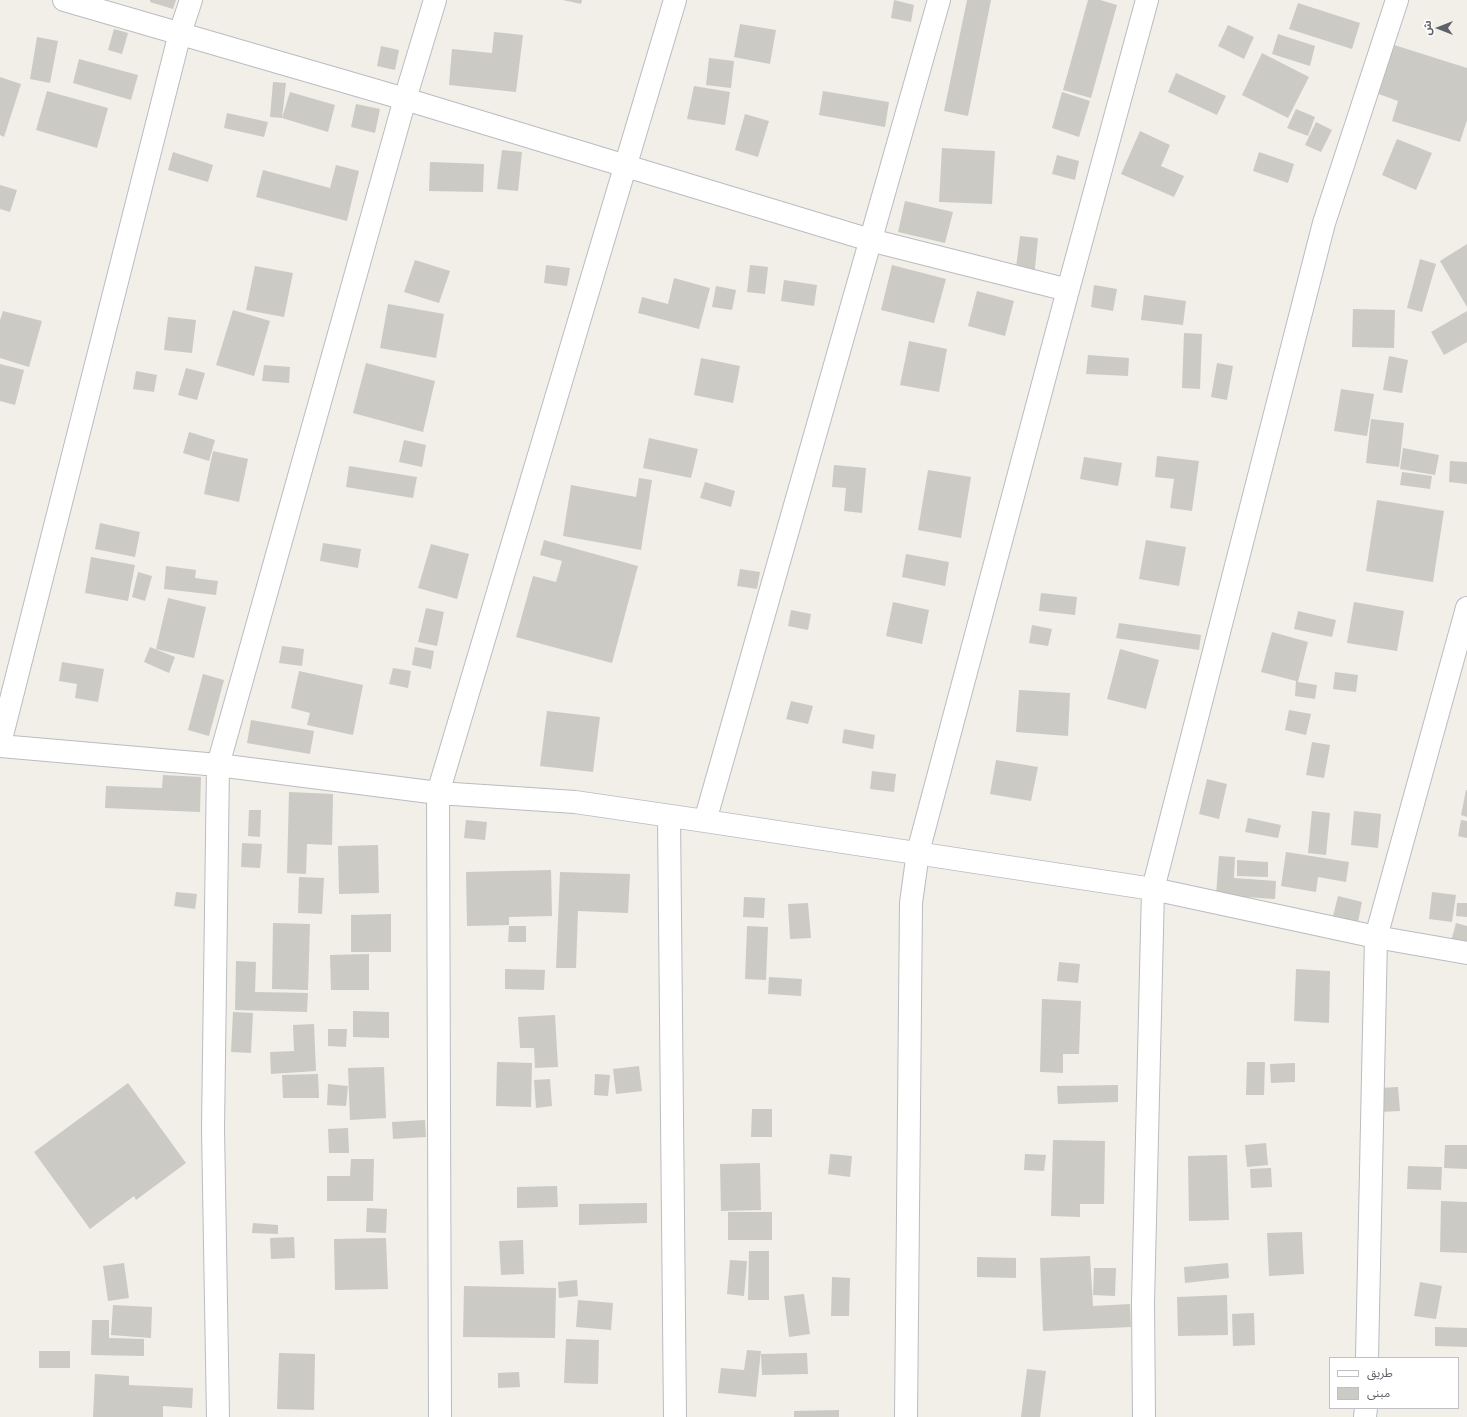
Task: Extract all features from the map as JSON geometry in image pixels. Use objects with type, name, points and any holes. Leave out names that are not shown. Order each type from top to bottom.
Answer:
[{"type":"street","points":[[64,0],[405,99],[870,240],[1068,290]]},
{"type":"street","points":[[190,0],[180,34],[0,745],[218,765],[438,792],[575,802],[918,852],[1153,889],[1376,937],[1467,953]]},
{"type":"street","points":[[218,1417],[213,1128],[218,765],[434,0]]},
{"type":"street","points":[[440,1417],[438,792],[675,0]]},
{"type":"street","points":[[705,821],[939,0]]},
{"type":"street","points":[[906,1417],[910,903],[918,852],[1147,0]]},
{"type":"street","points":[[1144,1417],[1143,1302],[1153,889],[1324,223],[1397,0]]},
{"type":"street","points":[[1367,1357],[1376,937],[1467,608]]},
{"type":"street","points":[[669,816],[675,1417]]},
{"type":"building","points":[[150,0],[176,0],[173,9],[150,2]]},
{"type":"building","points":[[563,0],[582,0],[581,4]]},
{"type":"building","points":[[894,0],[914,5],[911,22],[891,18]]},
{"type":"building","points":[[967,0],[991,0],[968,116],[944,111]]},
{"type":"building","points":[[1088,0],[1100,0],[1117,5],[1091,98],[1063,90]]},
{"type":"building","points":[[1298,3],[1360,23],[1352,49],[1289,29]]},
{"type":"building","points":[[740,24],[776,30],[770,64],[734,57]]},
{"type":"building","points":[[1228,25],[1254,37],[1244,59],[1218,46]]},
{"type":"building","points":[[114,29],[128,33],[122,54],[108,50]]},
{"type":"building","points":[[494,32],[523,35],[516,92],[449,85],[452,49],[492,53]]},
{"type":"building","points":[[1278,34],[1315,46],[1310,66],[1272,54]]},
{"type":"building","points":[[37,37],[58,41],[50,83],[30,79]]},
{"type":"building","points":[[1391,44],[1467,68],[1467,120],[1460,142],[1392,121],[1398,101],[1376,93]]},
{"type":"building","points":[[381,46],[399,50],[395,70],[377,66]]},
{"type":"building","points":[[1262,53],[1309,77],[1288,118],[1242,95]]},
{"type":"building","points":[[709,58],[734,61],[731,88],[706,85]]},
{"type":"building","points":[[79,59],[138,75],[131,100],[73,83]]},
{"type":"building","points":[[1176,73],[1226,96],[1217,115],[1168,92]]},
{"type":"building","points":[[0,77],[21,84],[4,137],[0,135]]},
{"type":"building","points":[[273,82],[286,83],[282,118],[270,117]]},
{"type":"building","points":[[694,86],[730,92],[725,125],[687,119]]},
{"type":"building","points":[[47,91],[108,108],[97,148],[36,130]]},
{"type":"building","points":[[823,91],[889,102],[885,127],[819,115]]},
{"type":"building","points":[[290,92],[335,105],[328,132],[282,118]]},
{"type":"building","points":[[1062,92],[1090,101],[1079,137],[1052,128]]},
{"type":"building","points":[[356,104],[380,109],[375,133],[351,127]]},
{"type":"building","points":[[1296,109],[1315,117],[1308,136],[1287,128]]},
{"type":"building","points":[[227,113],[268,122],[264,137],[224,128]]},
{"type":"building","points":[[745,114],[769,121],[758,157],[735,150]]},
{"type":"building","points":[[1316,122],[1332,130],[1321,152],[1305,145]]},
{"type":"building","points":[[1140,131],[1170,145],[1161,166],[1184,176],[1174,197],[1121,174]]},
{"type":"building","points":[[1397,139],[1432,153],[1416,190],[1382,175]]},
{"type":"building","points":[[942,148],[995,151],[992,204],[939,202]]},
{"type":"building","points":[[502,150],[522,152],[518,191],[497,189]]},
{"type":"building","points":[[173,152],[213,165],[208,182],[168,170]]},
{"type":"building","points":[[1259,152],[1294,164],[1288,183],[1253,171]]},
{"type":"building","points":[[1057,155],[1079,161],[1075,180],[1052,174]]},
{"type":"building","points":[[430,162],[484,164],[483,192],[429,191]]},
{"type":"building","points":[[336,165],[359,171],[347,221],[256,197],[263,170],[330,188]]},
{"type":"building","points":[[0,185],[17,190],[10,212],[0,209]]},
{"type":"building","points":[[905,201],[953,212],[945,243],[898,232]]},
{"type":"building","points":[[1020,236],[1038,238],[1034,278],[1015,276]]},
{"type":"building","points":[[1467,244],[1467,307],[1440,261]]},
{"type":"building","points":[[1420,259],[1436,264],[1422,312],[1407,308]]},
{"type":"building","points":[[415,260],[450,271],[439,303],[404,292]]},
{"type":"building","points":[[546,265],[570,268],[567,286],[544,283]]},
{"type":"building","points":[[750,265],[768,267],[765,294],[747,292]]},
{"type":"building","points":[[892,265],[946,279],[934,323],[881,310]]},
{"type":"building","points":[[255,266],[293,273],[284,317],[246,310]]},
{"type":"building","points":[[674,278],[710,288],[699,329],[638,313],[642,297],[668,304]]},
{"type":"building","points":[[784,280],[817,285],[814,306],[781,301]]},
{"type":"building","points":[[1094,285],[1117,289],[1113,311],[1091,307]]},
{"type":"building","points":[[716,286],[736,290],[732,310],[712,307]]},
{"type":"building","points":[[977,291],[1014,301],[1005,336],[968,326]]},
{"type":"building","points":[[1144,295],[1186,301],[1183,325],[1141,320]]},
{"type":"building","points":[[388,304],[444,314],[436,358],[380,348]]},
{"type":"building","points":[[1353,309],[1395,310],[1394,348],[1352,347]]},
{"type":"building","points":[[233,310],[270,321],[254,376],[216,365]]},
{"type":"building","points":[[3,311],[42,321],[29,367],[0,358],[0,320]]},
{"type":"building","points":[[1467,311],[1467,342],[1444,355],[1431,332]]},
{"type":"building","points":[[168,317],[196,320],[192,353],[164,350]]},
{"type":"building","points":[[1184,333],[1202,334],[1200,389],[1182,388]]},
{"type":"building","points":[[909,341],[947,349],[939,392],[900,385]]},
{"type":"building","points":[[1088,355],[1129,358],[1128,376],[1086,374]]},
{"type":"building","points":[[1389,356],[1408,360],[1402,393],[1383,390]]},
{"type":"building","points":[[701,358],[740,366],[733,403],[694,395]]},
{"type":"building","points":[[366,363],[435,381],[423,432],[353,413]]},
{"type":"building","points":[[1217,363],[1233,366],[1227,400],[1211,397]]},
{"type":"building","points":[[0,364],[24,370],[15,405],[0,401]]},
{"type":"building","points":[[264,365],[290,367],[289,383],[262,381]]},
{"type":"building","points":[[186,368],[205,373],[197,400],[178,395]]},
{"type":"building","points":[[136,371],[157,375],[154,392],[133,389]]},
{"type":"building","points":[[1341,389],[1374,394],[1367,436],[1334,431]]},
{"type":"building","points":[[1371,419],[1404,423],[1399,467],[1366,463]]},
{"type":"building","points":[[189,432],[215,440],[209,461],[183,453]]},
{"type":"building","points":[[649,438],[698,449],[691,478],[643,468]]},
{"type":"building","points":[[404,440],[426,445],[422,467],[399,462]]},
{"type":"building","points":[[1403,448],[1439,455],[1435,475],[1400,469]]},
{"type":"building","points":[[213,451],[248,459],[239,502],[204,494]]},
{"type":"building","points":[[1157,456],[1199,461],[1192,511],[1170,508],[1174,479],[1155,477]]},
{"type":"building","points":[[1084,457],[1122,463],[1118,486],[1080,479]]},
{"type":"building","points":[[1450,461],[1467,462],[1467,484],[1449,482]]},
{"type":"building","points":[[834,465],[866,468],[862,513],[844,511],[846,488],[832,487]]},
{"type":"building","points":[[349,466],[417,477],[413,498],[346,487]]},
{"type":"building","points":[[928,470],[971,477],[961,538],[918,530]]},
{"type":"building","points":[[1402,472],[1432,476],[1430,489],[1400,485]]},
{"type":"building","points":[[639,478],[652,480],[641,550],[563,536],[571,485],[636,497]]},
{"type":"building","points":[[705,482],[735,491],[731,507],[700,498]]},
{"type":"building","points":[[1377,500],[1444,511],[1433,582],[1366,571]]},
{"type":"building","points":[[100,523],[140,532],[135,557],[95,549]]},
{"type":"building","points":[[544,540],[638,566],[612,663],[516,637],[533,576],[556,582],[562,561],[540,555]]},
{"type":"building","points":[[1146,540],[1186,547],[1179,586],[1139,579]]},
{"type":"building","points":[[323,543],[361,549],[358,568],[320,561]]},
{"type":"building","points":[[431,544],[469,554],[457,599],[418,588]]},
{"type":"building","points":[[906,554],[949,562],[945,586],[902,577]]},
{"type":"building","points":[[91,557],[135,565],[128,601],[85,593]]},
{"type":"building","points":[[166,566],[196,570],[195,578],[218,581],[216,595],[164,589]]},
{"type":"building","points":[[740,569],[760,572],[757,589],[737,586]]},
{"type":"building","points":[[138,572],[152,576],[145,601],[132,597]]},
{"type":"building","points":[[1041,593],[1077,597],[1075,615],[1039,611]]},
{"type":"building","points":[[168,598],[206,607],[194,658],[156,649]]},
{"type":"building","points":[[893,602],[929,610],[922,644],[886,636]]},
{"type":"building","points":[[1354,602],[1404,611],[1397,651],[1347,643]]},
{"type":"building","points":[[426,608],[444,612],[437,646],[418,642]]},
{"type":"building","points":[[791,610],[811,614],[808,630],[788,626]]},
{"type":"building","points":[[1298,611],[1336,620],[1332,637],[1294,629]]},
{"type":"building","points":[[1119,623],[1201,635],[1199,650],[1116,638]]},
{"type":"building","points":[[1032,625],[1052,629],[1048,646],[1029,643]]},
{"type":"building","points":[[1272,632],[1308,642],[1298,682],[1317,685],[1315,699],[1295,696],[1296,681],[1261,672]]},
{"type":"building","points":[[282,646],[304,649],[302,666],[279,663]]},
{"type":"building","points":[[150,647],[175,657],[169,673],[144,662]]},
{"type":"building","points":[[415,647],[434,651],[431,669],[412,665]]},
{"type":"building","points":[[1120,649],[1159,660],[1146,709],[1107,699]]},
{"type":"building","points":[[62,662],[104,669],[98,702],[75,698],[77,684],[59,681]]},
{"type":"building","points":[[393,668],[411,671],[408,688],[389,684]]},
{"type":"building","points":[[299,671],[363,685],[353,735],[307,725],[310,713],[291,708]]},
{"type":"building","points":[[1335,672],[1358,675],[1356,692],[1333,689]]},
{"type":"building","points":[[203,674],[224,680],[209,736],[188,730]]},
{"type":"building","points":[[1019,690],[1070,693],[1068,736],[1016,732]]},
{"type":"building","points":[[791,701],[813,706],[808,724],[786,719]]},
{"type":"building","points":[[1289,710],[1311,714],[1306,735],[1285,730]]},
{"type":"building","points":[[547,711],[600,717],[593,772],[540,766]]},
{"type":"building","points":[[251,720],[314,731],[310,754],[247,743]]},
{"type":"building","points":[[844,729],[875,735],[873,749],[842,743]]},
{"type":"building","points":[[1312,742],[1330,745],[1324,778],[1306,775]]},
{"type":"building","points":[[996,760],[1038,767],[1031,801],[990,794]]},
{"type":"building","points":[[872,771],[896,774],[894,792],[870,789]]},
{"type":"building","points":[[163,775],[201,777],[200,812],[105,808],[106,786],[162,788]]},
{"type":"building","points":[[1207,779],[1227,784],[1219,819],[1199,814]]},
{"type":"building","points":[[1467,790],[1467,817],[1461,815]]},
{"type":"building","points":[[289,792],[333,794],[332,845],[307,844],[306,874],[287,873]]},
{"type":"building","points":[[249,810],[261,810],[260,837],[248,836]]},
{"type":"building","points":[[1312,811],[1330,813],[1326,855],[1308,853]]},
{"type":"building","points":[[1354,811],[1381,814],[1378,848],[1351,845]]},
{"type":"building","points":[[1248,818],[1281,825],[1278,838],[1245,832]]},
{"type":"building","points":[[466,820],[487,822],[485,840],[464,838]]},
{"type":"building","points":[[1461,820],[1467,821],[1467,838],[1458,836]]},
{"type":"building","points":[[242,843],[262,844],[260,868],[241,867]]},
{"type":"building","points":[[378,845],[379,893],[339,894],[338,846]]},
{"type":"building","points":[[1286,852],[1349,862],[1346,882],[1318,877],[1316,892],[1281,886]]},
{"type":"building","points":[[1219,856],[1235,857],[1234,878],[1276,881],[1275,899],[1216,895]]},
{"type":"building","points":[[1237,860],[1268,862],[1268,877],[1237,876]]},
{"type":"building","points":[[551,870],[552,916],[509,917],[509,925],[467,926],[466,872]]},
{"type":"building","points":[[560,872],[630,874],[628,913],[578,911],[576,968],[556,968]]},
{"type":"building","points":[[299,877],[324,878],[322,914],[298,913]]},
{"type":"building","points":[[176,892],[197,894],[195,909],[174,906]]},
{"type":"building","points":[[1432,892],[1456,895],[1452,922],[1429,919]]},
{"type":"building","points":[[1338,896],[1362,902],[1358,922],[1333,916]]},
{"type":"building","points":[[744,897],[765,898],[764,918],[743,917]]},
{"type":"building","points":[[808,903],[811,938],[790,939],[788,904]]},
{"type":"building","points":[[1457,903],[1467,903],[1467,917],[1456,916]]},
{"type":"building","points":[[391,914],[391,952],[351,952],[351,915]]},
{"type":"building","points":[[273,923],[310,924],[308,990],[272,989]]},
{"type":"building","points":[[1456,923],[1467,926],[1467,944],[1451,941]]},
{"type":"building","points":[[509,926],[526,926],[526,942],[508,942]]},
{"type":"building","points":[[747,926],[768,927],[766,980],[745,979]]},
{"type":"building","points":[[369,954],[369,990],[331,990],[330,955]]},
{"type":"building","points":[[236,961],[256,962],[255,992],[308,993],[307,1012],[235,1010]]},
{"type":"building","points":[[1059,962],[1080,964],[1078,983],[1057,981]]},
{"type":"building","points":[[505,969],[545,970],[544,990],[505,989]]},
{"type":"building","points":[[1296,969],[1330,971],[1329,1023],[1294,1021]]},
{"type":"building","points":[[769,977],[802,979],[801,996],[768,994]]},
{"type":"building","points":[[1042,999],[1081,1001],[1079,1054],[1063,1054],[1063,1073],[1040,1072]]},
{"type":"building","points":[[353,1011],[389,1012],[389,1038],[353,1037]]},
{"type":"building","points":[[233,1012],[253,1013],[251,1053],[231,1052]]},
{"type":"building","points":[[555,1015],[558,1067],[535,1068],[534,1048],[520,1048],[518,1017]]},
{"type":"building","points":[[314,1024],[316,1071],[271,1074],[270,1052],[294,1051],[293,1025]]},
{"type":"building","points":[[328,1029],[347,1029],[346,1047],[328,1046]]},
{"type":"building","points":[[497,1062],[532,1063],[531,1107],[496,1106]]},
{"type":"building","points":[[1247,1062],[1265,1062],[1264,1095],[1246,1095]]},
{"type":"building","points":[[1295,1063],[1295,1082],[1271,1083],[1270,1064]]},
{"type":"building","points":[[639,1066],[642,1091],[616,1094],[613,1069]]},
{"type":"building","points":[[384,1067],[386,1118],[350,1120],[348,1068]]},
{"type":"building","points":[[318,1074],[319,1098],[283,1098],[282,1075]]},
{"type":"building","points":[[595,1074],[610,1075],[608,1096],[594,1095]]},
{"type":"building","points":[[550,1079],[552,1106],[536,1108],[534,1080]]},
{"type":"building","points":[[128,1083],[186,1163],[136,1200],[134,1196],[90,1229],[34,1152]]},
{"type":"building","points":[[328,1084],[348,1086],[346,1106],[327,1105]]},
{"type":"building","points":[[1118,1085],[1118,1102],[1058,1104],[1057,1086]]},
{"type":"building","points":[[1398,1087],[1400,1111],[1379,1112],[1378,1088]]},
{"type":"building","points":[[752,1109],[772,1109],[772,1137],[751,1137]]},
{"type":"building","points":[[425,1120],[426,1137],[393,1139],[392,1122]]},
{"type":"building","points":[[348,1128],[349,1153],[329,1153],[328,1129]]},
{"type":"building","points":[[1053,1140],[1105,1141],[1104,1204],[1080,1204],[1080,1217],[1051,1216]]},
{"type":"building","points":[[1266,1143],[1268,1165],[1247,1167],[1245,1145]]},
{"type":"building","points":[[1445,1145],[1467,1145],[1467,1169],[1444,1168]]},
{"type":"building","points":[[830,1154],[852,1156],[850,1177],[828,1174]]},
{"type":"building","points":[[1025,1154],[1046,1155],[1044,1171],[1024,1170]]},
{"type":"building","points":[[1227,1155],[1229,1220],[1189,1221],[1188,1156]]},
{"type":"building","points":[[351,1159],[374,1159],[373,1201],[327,1201],[327,1176],[350,1176]]},
{"type":"building","points":[[760,1163],[761,1210],[721,1211],[720,1164]]},
{"type":"building","points":[[1408,1166],[1442,1167],[1441,1190],[1407,1189]]},
{"type":"building","points":[[1271,1168],[1272,1187],[1251,1188],[1250,1169]]},
{"type":"building","points":[[557,1186],[558,1207],[517,1208],[517,1187]]},
{"type":"building","points":[[1441,1201],[1467,1202],[1467,1253],[1440,1252]]},
{"type":"building","points":[[647,1203],[647,1223],[579,1225],[579,1204]]},
{"type":"building","points":[[367,1208],[387,1209],[386,1233],[366,1232]]},
{"type":"building","points":[[728,1212],[772,1212],[772,1240],[728,1240]]},
{"type":"building","points":[[253,1223],[278,1225],[278,1234],[252,1233]]},
{"type":"building","points":[[1302,1232],[1304,1274],[1269,1276],[1267,1233]]},
{"type":"building","points":[[294,1237],[295,1258],[271,1259],[270,1238]]},
{"type":"building","points":[[386,1238],[388,1289],[335,1290],[334,1239]]},
{"type":"building","points":[[523,1240],[524,1274],[501,1275],[499,1241]]},
{"type":"building","points":[[749,1251],[769,1251],[769,1300],[748,1300]]},
{"type":"building","points":[[1090,1256],[1093,1306],[1130,1304],[1131,1327],[1043,1331],[1040,1258]]},
{"type":"building","points":[[977,1257],[1016,1258],[1016,1278],[977,1277]]},
{"type":"building","points":[[730,1260],[747,1261],[744,1296],[727,1294]]},
{"type":"building","points":[[124,1263],[129,1298],[108,1301],[103,1266]]},
{"type":"building","points":[[1228,1263],[1229,1278],[1185,1283],[1184,1267]]},
{"type":"building","points":[[1094,1268],[1116,1268],[1115,1296],[1093,1295]]},
{"type":"building","points":[[832,1277],[850,1278],[849,1316],[831,1316]]},
{"type":"building","points":[[577,1280],[578,1296],[559,1298],[558,1282]]},
{"type":"building","points":[[1420,1282],[1442,1286],[1436,1319],[1414,1316]]},
{"type":"building","points":[[464,1286],[556,1288],[555,1338],[463,1337]]},
{"type":"building","points":[[804,1294],[810,1334],[789,1337],[784,1296]]},
{"type":"building","points":[[1227,1295],[1228,1335],[1178,1336],[1177,1297]]},
{"type":"building","points":[[578,1300],[613,1303],[611,1330],[576,1327]]},
{"type":"building","points":[[113,1305],[152,1307],[151,1338],[111,1335]]},
{"type":"building","points":[[1254,1313],[1255,1345],[1233,1346],[1232,1314]]},
{"type":"building","points":[[92,1320],[109,1320],[109,1338],[144,1339],[144,1356],[91,1355]]},
{"type":"building","points":[[1435,1327],[1467,1328],[1467,1347],[1435,1346]]},
{"type":"building","points":[[566,1339],[599,1340],[598,1384],[564,1383]]},
{"type":"building","points":[[747,1350],[761,1351],[756,1397],[718,1393],[721,1368],[744,1370]]},
{"type":"building","points":[[39,1351],[70,1351],[70,1368],[39,1368]]},
{"type":"building","points":[[279,1353],[315,1354],[314,1410],[277,1409]]},
{"type":"building","points":[[807,1353],[808,1374],[762,1375],[761,1354]]},
{"type":"building","points":[[1027,1369],[1046,1371],[1040,1417],[1021,1417]]},
{"type":"building","points":[[519,1372],[520,1387],[498,1388],[498,1373]]},
{"type":"building","points":[[95,1374],[129,1376],[129,1385],[193,1388],[192,1408],[163,1406],[163,1417],[93,1417]]},
{"type":"building","points":[[839,1410],[839,1417],[794,1417],[794,1411]]}]
